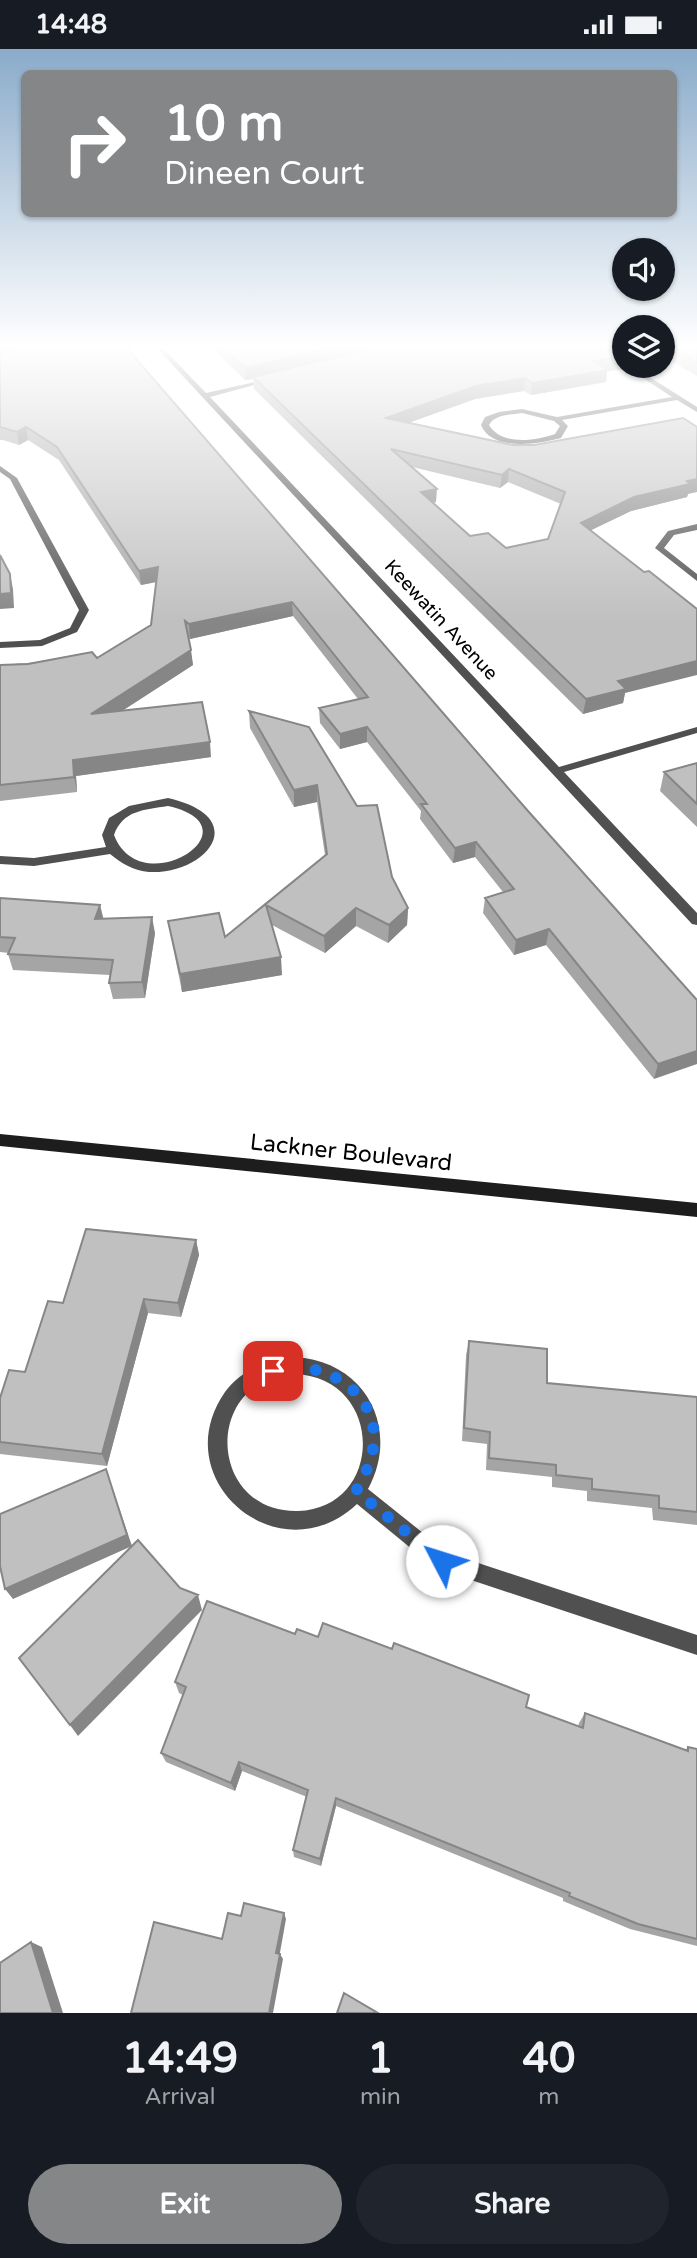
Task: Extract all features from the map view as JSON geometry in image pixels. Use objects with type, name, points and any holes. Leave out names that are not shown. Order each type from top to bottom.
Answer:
[{"type":"main road","name":"Lackner Boulevard","points":[[0,1140],[697,1210]]},
{"type":"street","name":"Keewatin Avenue","points":[[244,438],[559,770],[697,921]]},
{"type":"street","points":[[501,438],[531,443],[552,438]]},
{"type":"street","points":[[0,468],[13,478],[84,610],[74,630],[42,643],[0,645]]},
{"type":"street","points":[[697,527],[671,534],[659,548],[697,578]]},
{"type":"street","points":[[559,770],[697,730]]},
{"type":"street","points":[[168,803],[195,810],[206,820],[210,830],[208,841],[199,852],[178,864],[141,867],[120,859],[110,850],[107,838],[110,827],[126,812],[150,804],[168,803]]},
{"type":"street","points":[[0,860],[34,862],[110,850]]},
{"type":"street","points":[[288,1366],[314,1367],[338,1377],[363,1400],[373,1425],[369,1466],[356,1491],[328,1513],[300,1521],[272,1518],[250,1509],[230,1489],[219,1465],[216,1440],[223,1414],[237,1392],[259,1375],[288,1366]]},
{"type":"street","points":[[356,1491],[442,1561],[697,1645]]},
{"type":"building","points":[[43,438],[204,438],[528,811],[697,1000],[697,1051],[658,1064],[549,929],[516,940],[485,898],[514,889],[476,842],[455,848],[421,804],[427,804],[367,727],[340,734],[319,708],[368,697],[292,602],[189,624],[185,621],[191,650],[91,714],[202,702],[210,742],[73,760],[74,777],[0,785],[0,665],[28,664],[92,652],[97,658],[151,625],[158,567],[139,571],[57,447]]},
{"type":"building","points":[[316,438],[478,438],[513,445],[534,445],[575,438],[697,438],[697,479],[687,481],[690,484],[634,497],[581,523],[697,609],[697,661],[618,681],[626,689],[586,699]],"holes":[[[391,449],[502,475],[509,469],[565,492],[548,539],[506,548],[488,533],[470,536],[421,492],[437,489]]]},
{"type":"building","points":[[0,555],[10,574],[11,593],[0,594]]},
{"type":"building","points":[[249,711],[309,727],[357,806],[377,805],[392,877],[408,908],[389,925],[356,908],[324,936],[266,905],[281,957],[180,974],[168,921],[219,913],[225,937],[327,854],[317,785],[294,790]]},
{"type":"building","points":[[697,763],[697,804],[664,772]]},
{"type":"building","points":[[0,898],[100,905],[95,919],[152,917],[142,982],[109,983],[113,960],[8,954],[15,938],[0,937]]},
{"type":"building","points":[[86,1229],[196,1240],[178,1303],[144,1299],[102,1454],[0,1442],[0,1398],[9,1370],[25,1372],[48,1301],[63,1303]]},
{"type":"building","points":[[469,1341],[547,1349],[547,1383],[697,1397],[697,1512],[659,1508],[659,1496],[592,1489],[592,1479],[556,1475],[556,1465],[489,1458],[490,1432],[464,1428]]},
{"type":"building","points":[[106,1469],[127,1535],[5,1589],[0,1566],[0,1514]]},
{"type":"building","points":[[138,1540],[180,1588],[198,1595],[70,1725],[19,1658]]},
{"type":"building","points":[[207,1601],[295,1634],[297,1629],[318,1637],[323,1623],[392,1649],[394,1643],[529,1695],[526,1707],[583,1728],[585,1713],[688,1751],[688,1747],[697,1749],[697,1939],[638,1924],[569,1896],[570,1893],[336,1798],[320,1859],[293,1850],[308,1790],[239,1762],[231,1783],[161,1753],[186,1687],[175,1682]]},
{"type":"building","points":[[244,1903],[284,1913],[276,1953],[280,1954],[269,2013],[131,2013],[154,1922],[222,1939],[228,1913],[241,1916]]},
{"type":"building","points":[[31,1942],[53,2013],[0,2013],[0,1963]]},
{"type":"building","points":[[344,1993],[378,2013],[337,2013]]},
{"type":"route","points":[[273,1371],[288,1366],[314,1367],[338,1377],[363,1400],[373,1425],[374,1440],[369,1466],[356,1491],[442,1561]]}]
